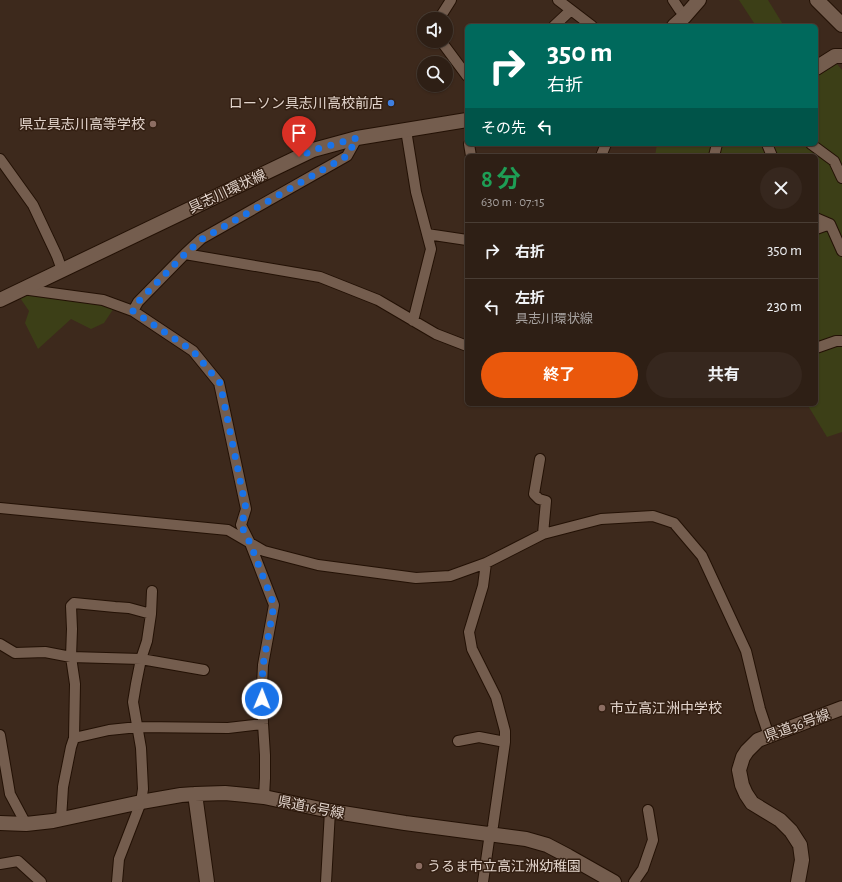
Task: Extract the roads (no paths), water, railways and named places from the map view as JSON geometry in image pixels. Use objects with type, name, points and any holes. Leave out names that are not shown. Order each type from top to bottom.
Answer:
[{"type":"main road","points":[[676,24],[699,0]]},
{"type":"main road","points":[[816,0],[842,25]]},
{"type":"main road","points":[[818,67],[835,56],[842,56]]},
{"type":"main road","name":"具志川環状線","points":[[0,300],[313,150],[357,138],[406,130],[465,123]]},
{"type":"main road","name":"県道36号線","points":[[798,882],[802,860],[800,845],[791,830],[780,820],[752,803],[742,785],[739,770],[743,757],[758,740],[842,708]]},
{"type":"main road","name":"県道16号線","points":[[0,824],[26,824],[53,821],[181,795],[225,793],[264,798],[330,811],[440,828],[526,839],[546,845],[614,882]]},
{"type":"main road","points":[[195,794],[207,882]]},
{"type":"street","points":[[443,12],[451,0]]},
{"type":"street","points":[[558,0],[589,24]]},
{"type":"street","points":[[673,0],[685,16]]},
{"type":"street","points":[[556,24],[571,10]]},
{"type":"street","points":[[447,48],[465,73]]},
{"type":"street","points":[[406,130],[416,192],[431,249],[413,321]]},
{"type":"street","points":[[133,311],[138,302],[185,254],[202,239],[347,156],[357,138]]},
{"type":"street","points":[[814,146],[834,161],[842,178]]},
{"type":"street","points":[[0,159],[34,206],[62,270]]},
{"type":"street","points":[[818,219],[830,224],[842,251]]},
{"type":"street","points":[[818,228],[830,224]]},
{"type":"street","points":[[427,234],[465,240]]},
{"type":"street","points":[[185,254],[320,277],[378,300],[436,334],[465,345]]},
{"type":"street","points":[[22,289],[103,300],[133,311],[193,351],[220,383],[246,509],[241,525],[250,543],[274,605],[263,665],[262,686],[265,755],[264,798]]},
{"type":"street","points":[[818,347],[836,341],[842,341]]},
{"type":"street","points":[[540,458],[534,494],[539,499],[546,501],[543,534]]},
{"type":"street","points":[[0,508],[228,530],[264,552],[318,565],[416,578],[450,576],[486,563],[543,534],[601,519],[653,516],[674,523],[702,556],[746,651],[760,709],[769,736]]},
{"type":"street","points":[[483,882],[490,834],[493,826],[506,731],[496,697],[472,649],[469,632],[483,586],[486,563]]},
{"type":"street","points":[[116,882],[119,859],[141,802],[141,748],[133,702],[147,641],[151,614],[152,591]]},
{"type":"street","points":[[61,819],[62,788],[74,738],[76,684],[71,657],[71,606],[74,603],[115,608],[129,608],[151,614]]},
{"type":"street","points":[[0,644],[15,653],[45,652],[71,657],[142,659],[204,670]]},
{"type":"street","points":[[74,738],[109,730],[138,727],[228,728],[263,724]]},
{"type":"street","points":[[0,736],[10,794],[26,824]]},
{"type":"street","points":[[458,741],[479,737],[505,742]]},
{"type":"street","points":[[634,882],[643,869],[653,840],[648,810]]},
{"type":"street","points":[[326,882],[330,811]]},
{"type":"street","points":[[0,864],[18,861],[41,882]]},
{"type":"place","name":"ローソン具志川高校前店","points":[[391,103]]},
{"type":"place","name":"県立具志川高等学校","points":[[153,124]]},
{"type":"place","name":"市立高江洲中学校","points":[[602,708]]},
{"type":"place","name":"うるま市立高江洲幼稚園","points":[[419,866]]}]
